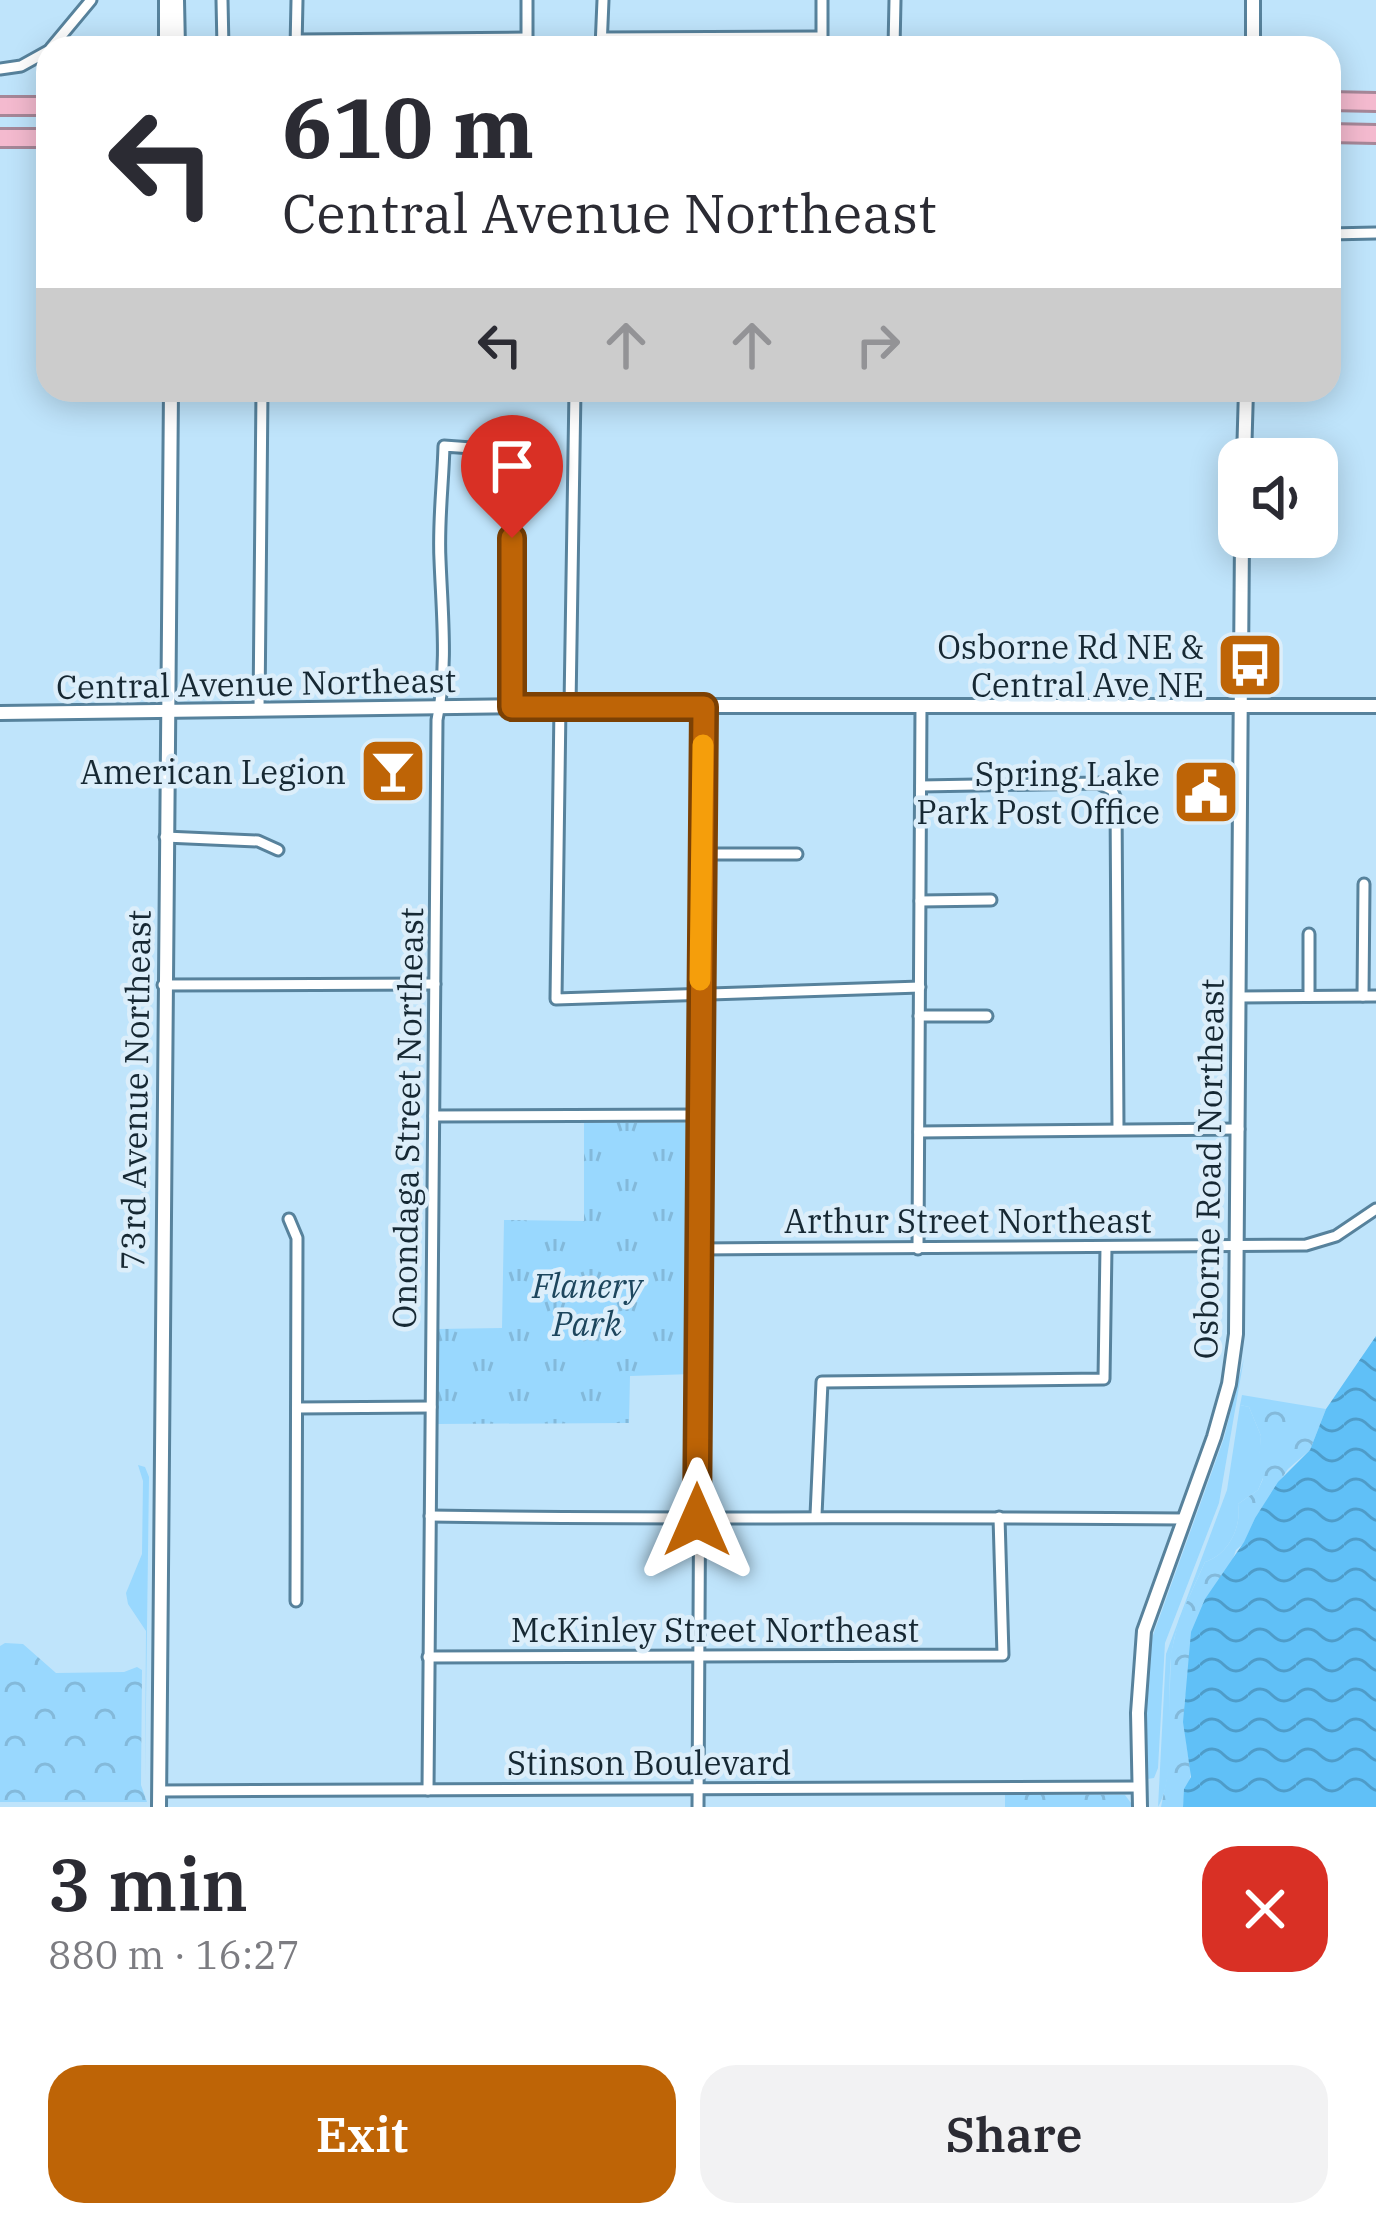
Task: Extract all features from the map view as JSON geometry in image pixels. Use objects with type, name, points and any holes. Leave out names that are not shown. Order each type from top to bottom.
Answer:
[{"type":"highway","points":[[1341,101],[1376,102]]},
{"type":"highway","points":[[0,106],[36,106]]},
{"type":"highway","points":[[1341,133],[1376,134]]},
{"type":"highway","points":[[0,138],[36,138]]},
{"type":"street","points":[[61,36],[91,0]]},
{"type":"street","points":[[166,0],[166,36]]},
{"type":"street","points":[[177,0],[178,36]]},
{"type":"street","points":[[222,0],[223,36]]},
{"type":"street","points":[[296,36],[297,0]]},
{"type":"street","points":[[526,36],[527,0]]},
{"type":"street","points":[[602,36],[603,0]]},
{"type":"street","points":[[821,36],[822,0]]},
{"type":"street","points":[[894,36],[896,0]]},
{"type":"street","points":[[1253,0],[1253,36]]},
{"type":"street","points":[[0,69],[36,58]]},
{"type":"street","points":[[1341,234],[1376,233]]},
{"type":"street","name":"73rd Avenue Northeast","points":[[159,1807],[170,402]]},
{"type":"street","points":[[259,710],[262,402]]},
{"type":"street","points":[[575,402],[556,999],[920,987]]},
{"type":"street","points":[[1245,438],[1246,402]]},
{"type":"street","name":"Onondaga Street Northeast","points":[[428,1790],[444,446],[512,451],[512,707]]},
{"type":"street","name":"Osborne Road Northeast","points":[[1140,1807],[1138,1713],[1144,1631],[1229,1384],[1236,1334],[1242,558]]},
{"type":"street","name":"Central Avenue Northeast","points":[[0,713],[565,706],[1376,706]]},
{"type":"street","points":[[918,1249],[921,706]]},
{"type":"street","points":[[698,1807],[704,707]]},
{"type":"street","points":[[921,786],[1098,783],[1112,790],[1118,1128]]},
{"type":"street","points":[[165,837],[258,841],[278,850]]},
{"type":"street","points":[[701,854],[796,854]]},
{"type":"street","points":[[1363,996],[1364,884]]},
{"type":"street","points":[[920,901],[991,900]]},
{"type":"street","points":[[1309,934],[1310,997]]},
{"type":"street","points":[[163,985],[435,984]]},
{"type":"street","points":[[1240,997],[1376,996]]},
{"type":"street","points":[[920,1016],[987,1016]]},
{"type":"street","points":[[434,1116],[699,1115]]},
{"type":"street","points":[[919,1132],[1239,1129]]},
{"type":"street","name":"Arthur Street Northeast","points":[[698,1249],[1306,1245],[1336,1236],[1376,1209]]},
{"type":"street","points":[[289,1220],[297,1238],[296,1601]]},
{"type":"street","points":[[816,1515],[821,1382],[1104,1378],[1106,1246]]},
{"type":"street","points":[[297,1408],[431,1407]]},
{"type":"street","points":[[430,1516],[1184,1519]]},
{"type":"street","name":"McKinley Street Northeast","points":[[428,1657],[1003,1655],[999,1517]]},
{"type":"street","name":"Stinson Boulevard","points":[[159,1791],[1139,1787]]},
{"type":"green space","name":"Flanery Park","points":[[584,1123],[691,1123],[696,1128],[693,1374],[630,1376],[629,1423],[437,1424],[437,1329],[502,1328],[504,1220],[584,1221]]},
{"type":"green space","points":[[1244,1358],[1219,1503],[1165,1643],[1158,1768],[1154,1778],[1147,1779],[1146,1687],[1152,1638],[1224,1438]]},
{"type":"green space","points":[[1242,1395],[1326,1409],[1310,1450],[1288,1469],[1236,1550],[1185,1697],[1191,1773],[1183,1807],[1161,1807],[1167,1777],[1171,1653],[1179,1619],[1205,1562],[1232,1539],[1238,1504],[1258,1490],[1263,1479],[1258,1464],[1261,1436],[1249,1407],[1240,1405]]},
{"type":"green space","points":[[1240,1405],[1249,1407],[1261,1436],[1263,1478],[1258,1490],[1238,1504],[1232,1539],[1205,1562],[1177,1627],[1170,1668],[1168,1774],[1158,1807],[1166,1654],[1227,1490]]},
{"type":"green space","points":[[138,1465],[145,1467],[149,1477],[145,1780],[146,1631],[126,1593],[142,1554],[143,1481]]},
{"type":"green space","points":[[23,1644],[56,1673],[142,1670],[141,1785],[147,1802],[0,1802],[0,1646]]},
{"type":"green space","points":[[1005,1795],[1125,1795],[1134,1807],[1005,1807]]},
{"type":"water","points":[[1376,1336],[1376,1807],[1183,1807],[1184,1789],[1191,1777],[1183,1722],[1191,1632],[1205,1599],[1255,1518],[1278,1482],[1310,1450],[1326,1409]]},
{"type":"slow traffic","points":[[700,980],[703,745]]},
{"type":"place","name":"Osborne Rd NE & Central Ave NE","points":[[1250,665]]},
{"type":"place","name":"American Legion","points":[[393,771]]},
{"type":"place","name":"Spring Lake Park Post Office","points":[[1206,792]]},
{"type":"route","points":[[512,538],[512,707],[704,707],[697,1520]]}]
